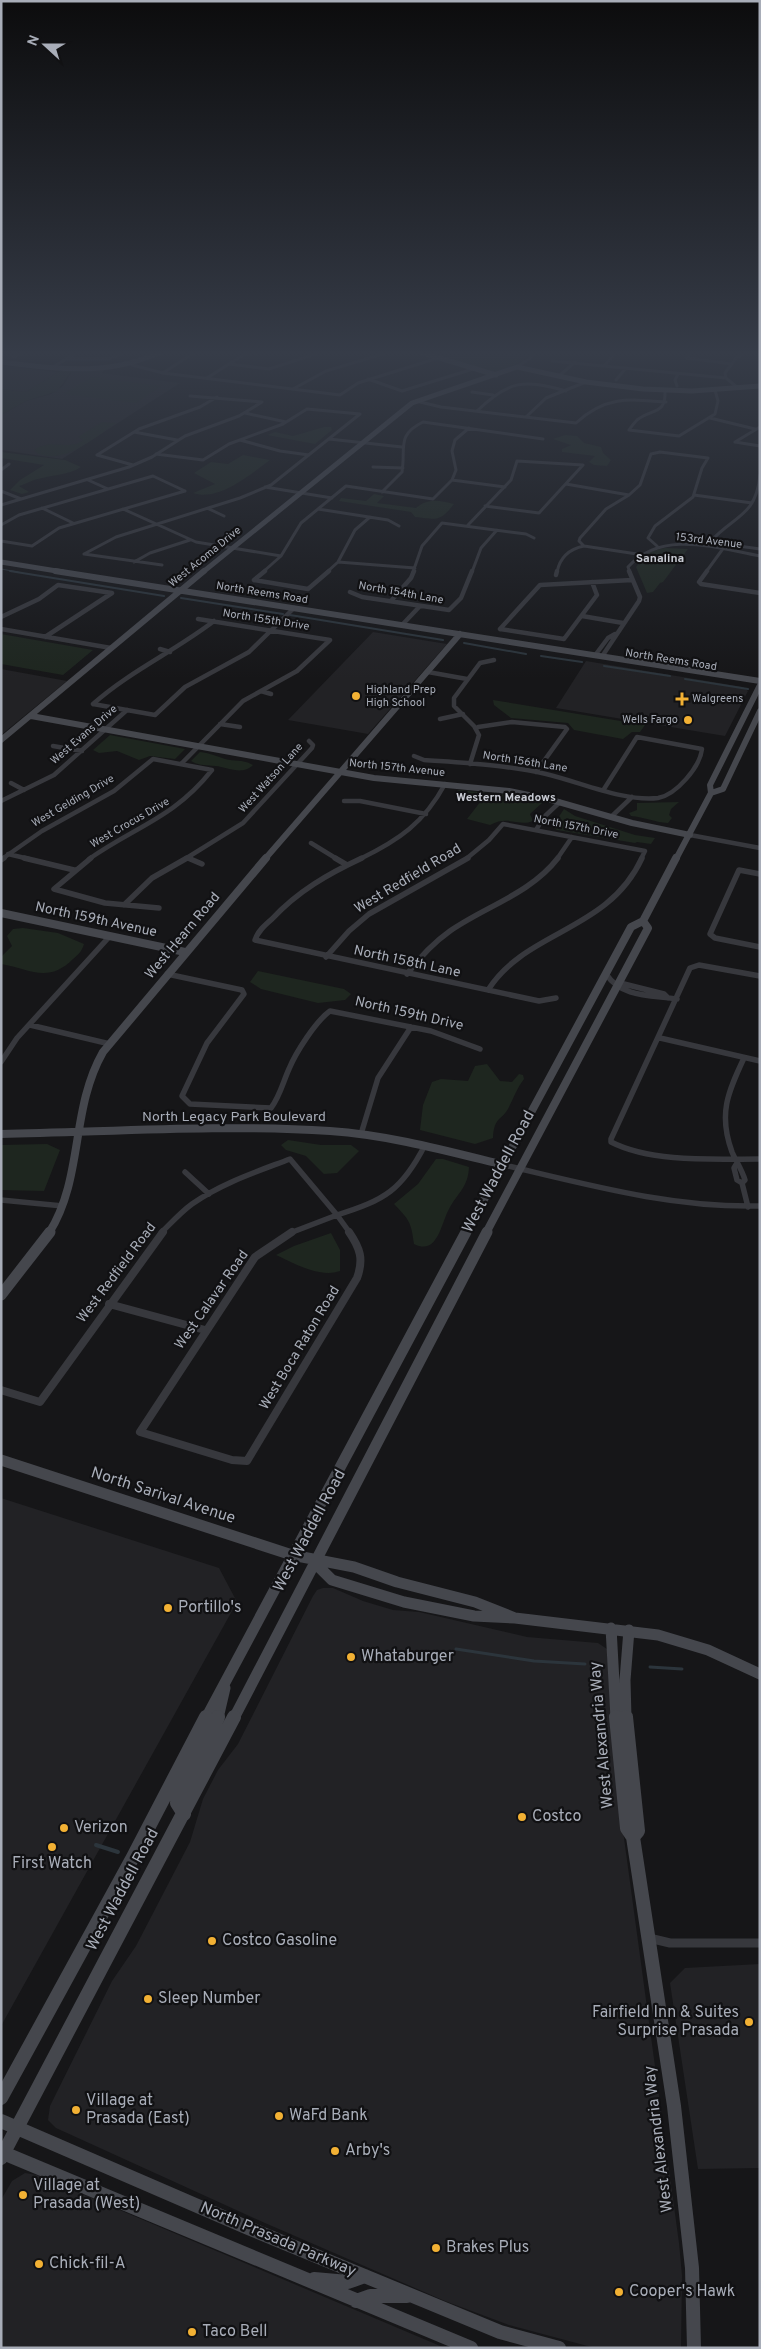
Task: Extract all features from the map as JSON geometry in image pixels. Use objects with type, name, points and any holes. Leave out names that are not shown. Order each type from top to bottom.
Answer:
[{"type":"main road","name":"North Reems Road","points":[[294,608],[402,625]]},
{"type":"main road","name":"North Reems Road","points":[[520,644],[600,654]]},
{"type":"main road","name":"West Waddell Road","points":[[690,835],[711,793],[710,785],[734,734]]},
{"type":"main road","name":"West Waddell Road","points":[[711,793],[723,789],[739,754]]},
{"type":"main road","name":"North Sarival Avenue","points":[[1,1460],[292,1555]]},
{"type":"main road","name":"North Sarival Avenue","points":[[629,1630],[684,1641],[734,1660],[760,1674]]},
{"type":"main road","name":"North Prasada Parkway","points":[[365,2276],[414,2296]]},
{"type":"street","points":[[113,460],[133,466]]},
{"type":"street","points":[[1,505],[133,466],[145,460]]},
{"type":"street","points":[[162,565],[84,554],[108,540],[209,509],[265,488],[303,460]]},
{"type":"street","name":"West Acoma Drive","points":[[1,740],[340,460]]},
{"type":"street","points":[[382,492],[402,472],[403,460]]},
{"type":"street","points":[[370,517],[355,530],[338,562],[308,589],[254,580],[281,556],[301,523],[346,486],[433,499],[452,480],[456,470],[454,460]]},
{"type":"street","points":[[584,546],[579,541],[580,538],[606,509],[629,495],[640,484],[648,460]]},
{"type":"street","points":[[556,575],[560,560],[571,548],[584,546],[637,554],[657,546],[648,538],[649,534],[663,519],[682,507],[694,495],[700,483],[702,469],[707,460]]},
{"type":"street","points":[[468,526],[485,506],[511,480],[517,461],[583,465],[540,513],[485,506]]},
{"type":"street","points":[[1,470],[8,464]]},
{"type":"street","points":[[373,467],[403,468]]},
{"type":"street","points":[[760,475],[758,494],[744,514],[718,532],[710,542],[760,549]]},
{"type":"street","points":[[1,525],[19,515],[153,476],[185,491],[73,523],[54,530],[32,546],[1,541]]},
{"type":"street","points":[[88,480],[108,489]]},
{"type":"street","points":[[452,480],[505,487]]},
{"type":"street","points":[[566,484],[629,495]]},
{"type":"street","points":[[265,488],[332,498]]},
{"type":"street","points":[[1,491],[21,498]]},
{"type":"street","points":[[694,495],[752,503]]},
{"type":"street","points":[[42,508],[73,523]]},
{"type":"street","points":[[123,509],[190,540],[231,549],[281,556]]},
{"type":"street","points":[[209,509],[224,516]]},
{"type":"street","points":[[318,509],[388,520],[399,526]]},
{"type":"street","points":[[392,601],[411,578],[422,546],[442,523],[526,534],[534,538]]},
{"type":"street","name":"North 154th Lane","points":[[350,592],[362,597],[449,610],[463,594],[480,550],[497,530]]},
{"type":"street","points":[[134,562],[150,553],[190,540]]},
{"type":"street","name":"153rd Avenue","points":[[657,546],[680,545],[760,556]]},
{"type":"street","points":[[722,550],[699,582],[701,584],[760,593]]},
{"type":"street","points":[[600,654],[615,639],[615,634],[640,600],[628,567],[637,554]]},
{"type":"street","name":"North Reems Road","points":[[1,562],[294,608]]},
{"type":"street","points":[[338,562],[415,568]]},
{"type":"street","points":[[592,582],[597,595],[564,639],[500,629],[540,585],[592,582],[632,580]]},
{"type":"street","points":[[1,617],[39,599],[58,585],[112,593],[98,605],[60,624],[45,636]]},
{"type":"street","points":[[402,625],[420,606]]},
{"type":"street","points":[[127,710],[155,715],[185,688],[249,652],[294,608]]},
{"type":"street","points":[[582,616],[624,623]]},
{"type":"street","name":"North 155th Drive","points":[[198,619],[214,620],[330,640],[297,671],[261,691]]},
{"type":"street","name":"West Evans Drive","points":[[127,710],[93,704],[122,680],[197,635],[214,620]]},
{"type":"street","name":"North Reems Road","points":[[402,625],[520,644],[529,648],[753,683],[760,682]]},
{"type":"street","points":[[1,629],[112,648]]},
{"type":"street","name":"West Hearn Road","points":[[1,1295],[36,1251],[63,1206],[78,1133],[84,1091],[94,1065],[167,974],[460,634]]},
{"type":"street","points":[[160,649],[170,652]]},
{"type":"street","name":"North Reems Road","points":[[600,654],[760,682]]},
{"type":"street","points":[[470,764],[479,742],[478,727],[453,702],[467,679],[480,663],[494,660]]},
{"type":"street","points":[[428,672],[467,679]]},
{"type":"street","name":"West Waddell Road","points":[[734,734],[760,682]]},
{"type":"street","points":[[181,764],[243,701],[261,691],[271,694]]},
{"type":"street","name":"West Evans Drive","points":[[1,801],[54,774],[107,730],[127,710]]},
{"type":"street","name":"West Waddell Road","points":[[739,754],[760,711]]},
{"type":"street","points":[[440,719],[463,714]]},
{"type":"street","name":"North 157th Avenue","points":[[30,716],[397,781],[504,790],[560,802],[611,817],[690,835],[760,848]]},
{"type":"street","points":[[478,727],[512,722],[565,726],[567,729],[536,772]]},
{"type":"street","points":[[220,724],[240,727]]},
{"type":"street","points":[[734,734],[741,737],[734,751],[739,754]]},
{"type":"street","points":[[604,789],[637,737],[702,748],[702,752],[680,789],[672,794],[658,798],[632,797],[611,817]]},
{"type":"street","name":"West Watson Lane","points":[[124,905],[152,878],[243,824],[312,748],[313,744],[309,741]]},
{"type":"street","points":[[53,746],[82,751]]},
{"type":"street","name":"North 156th Lane","points":[[414,756],[424,760],[536,772],[632,797]]},
{"type":"street","name":"West Gelding Drive","points":[[1,860],[36,833],[115,790],[153,759],[181,764]]},
{"type":"street","name":"West Crocus Drive","points":[[124,905],[54,889],[86,859],[185,802],[212,770],[181,764]]},
{"type":"street","points":[[11,783],[24,790]]},
{"type":"street","points":[[311,843],[347,865],[411,831],[442,792],[445,784]]},
{"type":"street","points":[[344,802],[360,800],[426,814]]},
{"type":"street","points":[[536,830],[544,817],[560,802]]},
{"type":"street","name":"North 157th Drive","points":[[488,990],[506,964],[595,914],[617,895],[634,877],[645,851],[503,824]]},
{"type":"street","name":"West Redfield Road","points":[[326,957],[349,931],[369,914],[468,858],[489,840],[503,824]]},
{"type":"street","name":"West Waddell Road","points":[[1,2098],[133,1857],[292,1555],[631,927],[643,921],[690,835]]},
{"type":"street","points":[[407,974],[418,957],[434,940],[454,926],[510,898],[536,880],[556,860],[572,837]]},
{"type":"street","points":[[8,854],[74,870]]},
{"type":"street","points":[[188,858],[202,864]]},
{"type":"street","name":"North 158th Lane","points":[[347,865],[306,888],[281,908],[257,934],[255,940],[326,957],[538,1001],[556,998]]},
{"type":"street","points":[[760,874],[739,870],[710,934],[715,938],[760,947]]},
{"type":"street","points":[[124,905],[146,909],[159,908]]},
{"type":"street","name":"North 159th Avenue","points":[[1,913],[186,952]]},
{"type":"street","name":"West Waddell Road","points":[[2,2155],[184,1814],[520,1168],[619,986],[648,928],[643,921]]},
{"type":"street","points":[[1,1062],[30,1025],[110,936]]},
{"type":"street","points":[[760,976],[697,965],[690,968],[660,1038],[621,1114],[611,1142],[619,1146],[665,1157],[736,1161],[760,1159]]},
{"type":"street","points":[[167,974],[242,990],[244,994],[207,1043],[193,1068],[182,1096],[186,1102],[271,1108],[277,1100],[290,1066],[322,1016],[330,1012]]},
{"type":"street","points":[[606,974],[610,981],[619,986],[664,994],[668,998],[677,1000]]},
{"type":"street","name":"North 159th Drive","points":[[330,1012],[339,1011],[411,1027],[467,1041],[480,1049]]},
{"type":"street","points":[[30,1025],[110,1044]]},
{"type":"street","points":[[361,1134],[378,1078],[411,1027]]},
{"type":"street","points":[[660,1038],[760,1061]]},
{"type":"street","points":[[744,1058],[723,1109],[739,1173],[737,1180],[742,1183],[748,1207]]},
{"type":"street","name":"North Legacy Park Boulevard","points":[[1,1134],[282,1129],[361,1134],[425,1145],[656,1200],[748,1207],[760,1206]]},
{"type":"street","name":"West Calavar Road","points":[[140,1432],[205,1330],[256,1257],[275,1241],[301,1227],[376,1200],[401,1184],[425,1145]]},
{"type":"street","name":"West Redfield Road","points":[[1,1390],[40,1402],[160,1234],[191,1205],[236,1179],[290,1159],[336,1214]]},
{"type":"street","points":[[185,1172],[209,1194]]},
{"type":"street","points":[[1,1200],[63,1206]]},
{"type":"street","name":"West Boca Raton Road","points":[[140,1432],[232,1460],[246,1461],[357,1278],[362,1259],[358,1245],[336,1214]]},
{"type":"street","points":[[109,1304],[205,1330]]},
{"type":"street","name":"North Sarival Avenue","points":[[292,1555],[314,1562],[338,1563],[406,1584],[462,1596],[490,1605],[515,1618]]},
{"type":"street","name":"North Sarival Avenue","points":[[314,1562],[332,1580],[404,1602],[474,1616],[515,1618],[629,1630]]},
{"type":"street","name":"West Alexandria Way","points":[[611,1628],[621,1776],[627,1828],[632,1837],[674,2106],[692,2268],[694,2348]]},
{"type":"street","name":"West Alexandria Way","points":[[629,1630],[625,1666],[626,1715],[638,1831],[632,1837]]},
{"type":"street","points":[[184,1814],[178,1803],[178,1797],[219,1716],[227,1678]]},
{"type":"street","points":[[648,1938],[670,1943],[760,1943]]},
{"type":"street","name":"North Prasada Parkway","points":[[1,2121],[365,2276]]},
{"type":"street","name":"North Prasada Parkway","points":[[2,2155],[471,2348]]},
{"type":"street","points":[[304,2278],[348,2282],[365,2276]]},
{"type":"street","points":[[356,2301],[363,2297],[378,2295],[414,2296]]},
{"type":"street","name":"North Prasada Parkway","points":[[414,2296],[500,2332],[559,2348]]},
{"type":"shaded area","points":[[11,460],[62,460],[81,467],[71,472],[19,486],[29,492],[22,494],[10,490],[20,480],[44,465]]},
{"type":"shaded area","points":[[235,460],[270,460],[233,486],[213,494],[193,493],[215,484],[194,473],[211,462],[228,464]]},
{"type":"shaded area","points":[[591,460],[611,460],[607,466],[594,465],[589,462]]},
{"type":"shaded area","points":[[374,494],[384,496],[377,503],[416,508],[429,501],[454,504],[441,517],[433,519],[415,517],[411,512],[339,501],[341,498],[366,501]]},
{"type":"shaded area","points":[[665,548],[688,549],[663,582],[653,592],[647,593],[636,567],[648,552]]},
{"type":"shaded area","name":"Highland Prep High School","points":[[373,632],[447,644],[368,734],[288,720]]},
{"type":"shaded area","points":[[1,634],[93,650],[63,675],[1,664]]},
{"type":"shaded area","points":[[586,661],[743,687],[748,691],[725,736],[556,708]]},
{"type":"shaded area","points":[[1,669],[67,681],[1,735]]},
{"type":"shaded area","points":[[493,700],[645,725],[640,732],[632,732],[623,739],[574,730],[568,723],[511,718],[494,705]]},
{"type":"shaded area","points":[[110,735],[185,749],[175,759],[150,756],[139,760],[117,751],[99,753],[93,750]]},
{"type":"shaded area","points":[[200,752],[253,765],[244,770],[235,770],[200,765],[191,761]]},
{"type":"shaded area","points":[[459,790],[508,795],[542,803],[530,814],[533,821],[523,823],[503,821],[490,825],[467,819],[481,801],[457,797],[454,792]]},
{"type":"shaded area","points":[[679,802],[671,809],[669,815],[672,818],[668,823],[631,816],[629,813],[637,810],[637,803]]},
{"type":"shaded area","points":[[564,809],[575,816],[635,835],[655,838],[651,844],[635,843],[557,830],[552,827]]},
{"type":"shaded area","points":[[23,928],[58,933],[84,944],[77,956],[64,967],[47,973],[38,973],[1,964],[1,957],[12,946],[7,936],[13,929]]},
{"type":"shaded area","points":[[258,971],[344,989],[351,994],[345,1000],[318,1003],[261,989],[250,982]]},
{"type":"shaded area","points":[[487,1064],[500,1081],[512,1082],[519,1074],[523,1075],[524,1079],[509,1107],[497,1122],[493,1138],[475,1144],[420,1130],[423,1105],[432,1082],[441,1079],[468,1081],[475,1066]]},
{"type":"shaded area","points":[[288,1140],[321,1145],[351,1145],[359,1151],[337,1173],[324,1174],[306,1156],[286,1150],[281,1145]]},
{"type":"shaded area","points":[[47,1144],[60,1150],[44,1191],[1,1190],[1,1145]]},
{"type":"shaded area","points":[[436,1159],[443,1159],[469,1167],[468,1174],[465,1185],[449,1209],[438,1236],[434,1242],[422,1247],[414,1244],[412,1230],[408,1221],[394,1204],[418,1184]]},
{"type":"shaded area","points":[[331,1233],[340,1250],[340,1271],[324,1273],[316,1271],[299,1266],[276,1255],[294,1246]]},
{"type":"shaded area","points":[[1,1498],[219,1568],[237,1602],[1,2026]]},
{"type":"shaded area","name":"Village at Prasada (East)","points":[[333,1588],[363,1601],[393,1610],[419,1612],[527,1637],[598,1643],[607,1649],[621,1816],[679,2243],[682,2276],[681,2348],[595,2348],[509,2325],[445,2301],[265,2223],[56,2128],[48,2120],[50,2106],[112,1981],[136,1946],[190,1842],[203,1799],[218,1770],[238,1744],[313,1596],[317,1590]]},
{"type":"shaded area","points":[[760,1964],[760,2168],[698,2169],[670,1983],[685,1968]]},
{"type":"shaded area","name":"Village at Prasada (West)","points":[[25,2173],[37,2175],[445,2348],[1,2348],[1,2200],[12,2181]]},
{"type":"waterway","points":[[1,569],[18,572]]},
{"type":"waterway","points":[[10,571],[164,596]]},
{"type":"waterway","points":[[181,598],[283,614]]},
{"type":"waterway","points":[[290,615],[443,640]]},
{"type":"waterway","points":[[464,643],[526,654]]},
{"type":"waterway","points":[[541,656],[582,662]]},
{"type":"waterway","points":[[604,666],[670,676]]},
{"type":"waterway","points":[[685,679],[748,689]]},
{"type":"waterway","points":[[456,1649],[534,1661],[585,1664]]},
{"type":"waterway","points":[[650,1667],[682,1669]]},
{"type":"waterway","points":[[96,1845],[118,1852]]},
{"type":"place","name":"Highland Prep High School","points":[[356,696]]},
{"type":"place","name":"Walgreens","points":[[682,699]]},
{"type":"place","name":"Wells Fargo","points":[[688,720]]},
{"type":"place","name":"Portillo's","points":[[168,1608]]},
{"type":"place","name":"Whataburger","points":[[351,1657]]},
{"type":"place","name":"Costco","points":[[522,1817]]},
{"type":"place","name":"Verizon","points":[[64,1828]]},
{"type":"place","name":"First Watch","points":[[52,1847]]},
{"type":"place","name":"Costco Gasoline","points":[[212,1941]]},
{"type":"place","name":"Sleep Number","points":[[148,1999]]},
{"type":"place","name":"Fairfield Inn & Suites Surprise Prasada","points":[[749,2022]]},
{"type":"place","name":"Village at Prasada (East)","points":[[76,2110]]},
{"type":"place","name":"WaFd Bank","points":[[279,2116]]},
{"type":"place","name":"Arby's","points":[[335,2151]]},
{"type":"place","name":"Village at Prasada (West)","points":[[23,2195]]},
{"type":"place","name":"Brakes Plus","points":[[436,2248]]},
{"type":"place","name":"Chick-fil-A","points":[[39,2264]]},
{"type":"place","name":"Cooper's Hawk","points":[[619,2292]]},
{"type":"place","name":"Taco Bell","points":[[192,2332]]},
{"type":"district","name":"Sanalina","points":[[660,559]]},
{"type":"district","name":"Western Meadows","points":[[506,798]]}]
